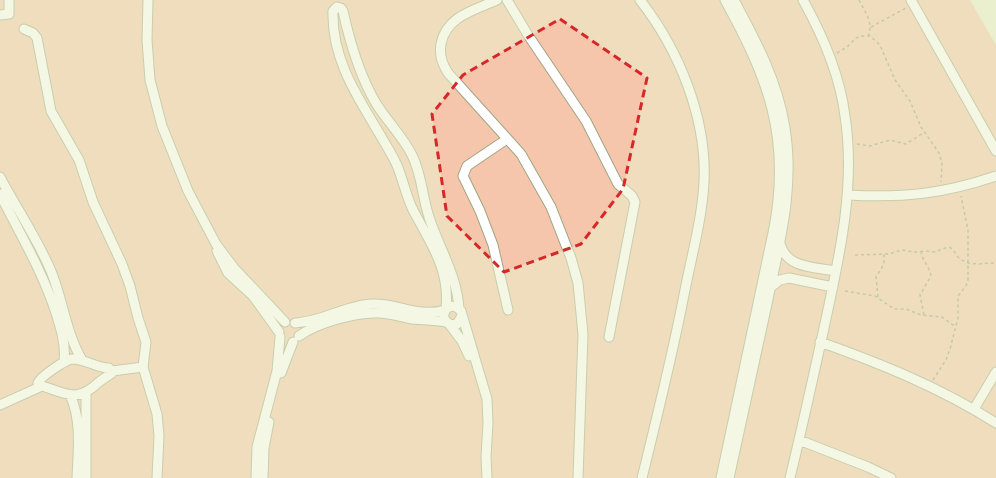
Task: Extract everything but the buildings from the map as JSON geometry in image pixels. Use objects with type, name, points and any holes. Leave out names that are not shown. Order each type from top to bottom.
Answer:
[{"type":"street","points":[[148,0],[148,60],[155,103],[169,144],[188,191],[216,244],[284,341],[296,339],[320,326],[351,316],[367,313],[389,314],[412,319],[457,324],[461,312]]},
{"type":"street","points":[[497,0],[463,14],[450,24],[442,39],[442,65],[521,154],[551,207],[565,240],[578,282],[582,334],[578,478]]},
{"type":"street","points":[[507,0],[528,35],[586,121],[618,184],[632,196],[635,202],[609,337]]},
{"type":"street","points":[[640,0],[665,38],[687,85],[700,135],[704,166],[701,210],[668,375],[642,478]]},
{"type":"street","points":[[721,478],[774,228],[779,197],[780,167],[778,131],[770,97],[750,49],[725,0]]},
{"type":"street","points":[[729,478],[780,243],[789,184],[789,157],[785,127],[778,97],[766,62],[734,0]]},
{"type":"street","points":[[790,478],[833,287],[848,195],[848,140],[841,95],[828,57],[803,0]]},
{"type":"street","points":[[4,14],[6,2]]},
{"type":"street","points":[[912,2],[996,150]]},
{"type":"street","points":[[483,478],[481,462],[482,414],[480,395],[465,347],[443,316],[447,284],[441,265],[410,202],[395,161],[360,103],[339,52],[334,36],[333,20],[333,11],[337,8],[341,8],[343,11],[355,55],[370,92],[384,115],[407,146],[417,167],[426,209],[452,273],[461,312],[487,399],[487,478]]},
{"type":"street","points":[[24,29],[33,33],[37,38],[51,111],[79,160],[93,202],[126,274],[146,342],[143,367],[157,414],[159,436],[157,478]]},
{"type":"street","points":[[507,139],[467,166],[462,176],[480,211],[493,245],[508,310]]},
{"type":"street","points":[[848,195],[882,197],[911,196],[958,188],[996,176]]},
{"type":"street","points":[[0,178],[43,254],[58,292],[75,347],[82,360]]},
{"type":"street","points":[[0,194],[33,255],[46,283],[64,340],[64,362]]},
{"type":"street","points":[[780,243],[783,253],[794,264],[836,271]]},
{"type":"street","points":[[770,288],[780,280],[789,278],[833,287]]},
{"type":"street","points":[[240,280],[264,297],[285,322],[306,322],[367,304],[381,304],[418,313],[445,309],[451,306],[461,312]]},
{"type":"street","points":[[262,478],[264,448],[277,380],[280,326],[285,322]]},
{"type":"street","points":[[256,478],[258,441],[277,380],[300,330],[295,323]]},
{"type":"street","points":[[820,342],[888,367],[929,386],[974,410],[996,424]]},
{"type":"street","points":[[112,371],[111,374],[86,393],[70,395],[42,386],[38,383],[38,380],[64,362],[72,359],[82,360],[98,367],[109,368],[112,371],[143,367]]},
{"type":"street","points":[[974,410],[996,372]]},
{"type":"street","points":[[0,405],[42,386]]},
{"type":"street","points":[[86,393],[86,478]]},
{"type":"street","points":[[70,395],[76,410],[78,434],[77,478]]},
{"type":"street","points":[[799,440],[863,464],[891,478]]},
{"type":"path","points":[[859,0],[870,21],[871,27],[868,36]]},
{"type":"path","points":[[871,27],[912,2]]},
{"type":"path","points":[[828,57],[847,47],[859,37],[868,36],[877,41],[883,49],[895,80],[910,101],[925,132],[936,148],[940,158],[942,170],[940,192]]},
{"type":"path","points":[[848,140],[866,146],[874,146],[890,140],[906,144],[925,132]]},
{"type":"path","points":[[929,386],[946,360],[958,318],[957,300],[967,283],[968,230],[964,206],[958,188]]},
{"type":"path","points":[[855,255],[884,254],[902,250],[914,252],[934,252],[950,247],[960,258],[968,263],[996,263]]},
{"type":"path","points":[[921,251],[924,263],[930,270],[931,276],[920,295],[924,315]]},
{"type":"path","points":[[878,297],[876,276],[884,264],[884,254]]},
{"type":"path","points":[[845,291],[873,295],[894,309],[910,310],[924,315],[942,317],[956,327]]},
{"type":"highlighted area","points":[[560,19],[647,78],[623,189],[581,244],[504,272],[447,216],[432,114],[463,75]]},
{"type":"shaded area","points":[[0,0],[970,0],[996,45],[996,478],[0,478]]}]
